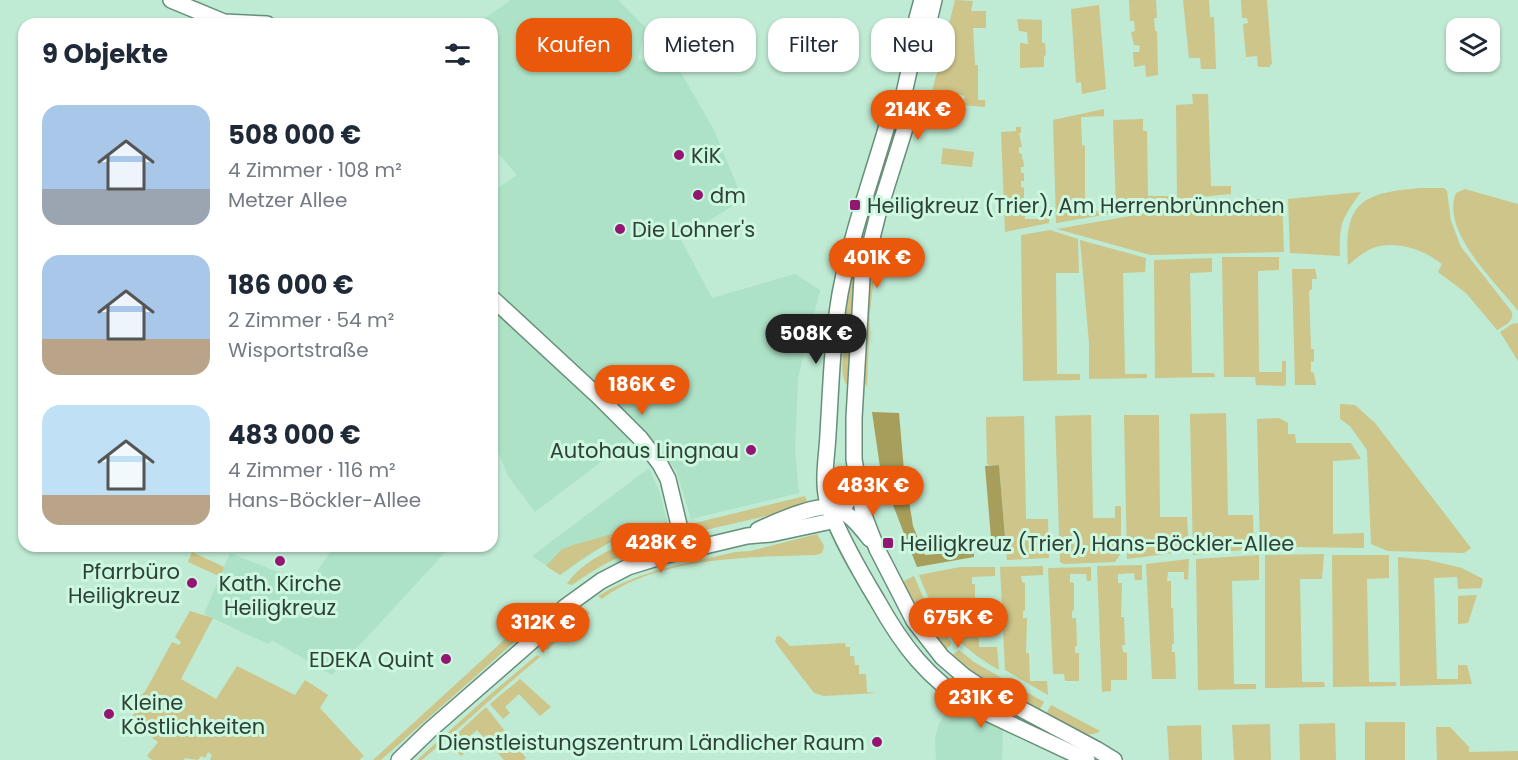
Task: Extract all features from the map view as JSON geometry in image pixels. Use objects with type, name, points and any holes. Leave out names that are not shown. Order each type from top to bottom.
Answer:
[{"type":"street","points":[[171,0],[214,18]]},
{"type":"street","points":[[917,18],[922,0]]},
{"type":"street","points":[[930,18],[934,0]]},
{"type":"street","points":[[909,72],[902,102],[906,125],[878,214],[862,279],[854,459],[863,513],[878,549],[914,621],[942,657],[982,688],[1096,748],[1114,760]]},
{"type":"street","points":[[902,102],[889,120],[846,268],[834,332],[825,474],[835,511],[861,572],[907,649],[926,671],[958,698],[972,706],[1088,760]]},
{"type":"street","points":[[498,304],[599,397],[640,438],[660,464],[668,479],[685,550]]},
{"type":"street","points":[[399,760],[532,641],[576,597],[620,571],[654,558],[747,536],[804,528],[827,522],[857,484]]},
{"type":"street","points":[[835,511],[865,534],[878,549]]},
{"type":"shaded area","points":[[511,0],[618,0],[644,26],[638,59],[644,60],[644,72],[681,72],[714,130],[743,200],[680,238],[712,298],[795,274],[820,290],[798,378],[795,450],[799,493],[691,519],[676,470],[642,429],[535,512],[508,476],[498,453],[498,188],[517,175],[498,153],[498,18],[485,18]]},
{"type":"shaded area","points":[[955,0],[973,1],[971,11],[986,11],[986,28],[973,28],[975,65],[978,65],[978,100],[985,100],[985,107],[962,105],[965,96],[957,94],[952,104],[930,100],[937,72],[955,72],[955,18],[950,18]]},
{"type":"shaded area","points":[[1129,0],[1156,0],[1157,18],[1154,18],[1155,31],[1157,31],[1158,75],[1146,77],[1145,65],[1134,67],[1133,52],[1139,52],[1140,46],[1134,45],[1131,32],[1135,31],[1134,21],[1130,21]]},
{"type":"shaded area","points":[[1183,0],[1209,0],[1210,17],[1214,17],[1216,69],[1201,69],[1200,58],[1189,58]]},
{"type":"shaded area","points":[[1241,0],[1267,0],[1272,65],[1270,64],[1270,67],[1258,67],[1257,56],[1246,57],[1243,24],[1248,23],[1247,18],[1242,18]]},
{"type":"shaded area","points":[[1099,5],[1106,89],[1082,94],[1081,82],[1076,83],[1071,9]]},
{"type":"shaded area","points":[[1017,19],[1042,20],[1042,43],[1045,43],[1046,55],[1044,56],[1044,67],[1020,68],[1020,43],[1028,44],[1027,32],[1019,31]]},
{"type":"shaded area","points":[[1192,94],[1208,94],[1211,186],[1231,186],[1231,194],[1177,199],[1176,105],[1193,104]]},
{"type":"shaded area","points":[[1104,109],[1104,116],[1081,117],[1082,145],[1085,146],[1085,212],[1108,211],[1109,214],[1056,223],[1053,120]]},
{"type":"shaded area","points":[[1143,119],[1143,131],[1147,131],[1148,196],[1170,196],[1170,201],[1116,210],[1113,120]]},
{"type":"shaded area","points":[[891,127],[900,129],[898,137],[891,142],[855,278],[848,384],[846,384],[842,362],[849,292],[861,236]]},
{"type":"shaded area","points":[[1016,127],[1021,127],[1021,133],[1019,133],[1022,147],[1019,147],[1019,153],[1022,154],[1024,167],[1021,167],[1024,181],[1021,181],[1021,187],[1024,188],[1022,203],[1024,203],[1025,219],[1045,219],[1044,203],[1049,203],[1049,223],[1005,232],[1001,132],[1016,131]]},
{"type":"shaded area","points":[[943,148],[974,152],[972,167],[941,164]]},
{"type":"shaded area","points":[[1420,188],[1444,188],[1447,191],[1451,221],[1461,247],[1512,312],[1510,321],[1506,325],[1497,330],[1466,293],[1438,272],[1442,264],[1419,251],[1402,246],[1385,245],[1364,252],[1348,265],[1349,228],[1353,215],[1360,205],[1383,193]]},
{"type":"shaded area","points":[[1465,189],[1518,204],[1518,311],[1473,256],[1456,224],[1453,208],[1456,193]]},
{"type":"shaded area","points":[[1361,192],[1343,221],[1340,256],[1290,253],[1288,199]]},
{"type":"shaded area","points":[[1282,198],[1284,252],[1150,255],[1057,229],[1215,201]]},
{"type":"shaded area","points":[[1050,230],[1078,239],[1079,273],[1056,273],[1057,374],[1080,374],[1080,380],[1023,381],[1021,235]]},
{"type":"shaded area","points":[[1080,240],[1146,258],[1145,272],[1123,273],[1125,374],[1147,374],[1147,378],[1089,379],[1089,343]]},
{"type":"shaded area","points":[[1222,257],[1279,257],[1279,270],[1258,271],[1259,372],[1282,372],[1282,361],[1286,361],[1286,384],[1284,386],[1256,385],[1255,377],[1224,377]]},
{"type":"shaded area","points":[[1212,258],[1212,272],[1190,273],[1192,373],[1214,373],[1215,377],[1155,378],[1154,260]]},
{"type":"shaded area","points":[[872,266],[875,269],[870,311],[867,387],[863,379],[866,295]]},
{"type":"shaded area","points":[[1292,269],[1315,269],[1317,279],[1312,279],[1312,289],[1309,291],[1311,349],[1314,349],[1311,372],[1314,373],[1316,385],[1295,385]]},
{"type":"shaded area","points":[[1518,323],[1518,361],[1500,332]]},
{"type":"shaded area","points":[[1340,404],[1355,405],[1375,423],[1471,548],[1464,553],[1388,551],[1371,544],[1367,450],[1350,426],[1340,419]]},
{"type":"shaded area","points":[[872,412],[899,413],[904,470],[913,526],[925,555],[974,551],[974,557],[917,567],[881,474]]},
{"type":"shaded area","points":[[1226,413],[1228,515],[1253,515],[1254,549],[1193,555],[1190,414]]},
{"type":"shaded area","points":[[1091,415],[1093,518],[1115,518],[1115,506],[1121,506],[1121,553],[1115,562],[1064,564],[1060,562],[1055,416]]},
{"type":"shaded area","points":[[1124,415],[1159,415],[1160,517],[1187,517],[1189,551],[1127,559]]},
{"type":"shaded area","points":[[1024,416],[1026,519],[1048,519],[1049,558],[1007,560],[999,465],[988,465],[987,463],[986,417]]},
{"type":"shaded area","points":[[1279,418],[1288,423],[1288,434],[1295,434],[1296,443],[1351,443],[1361,459],[1333,461],[1333,534],[1364,533],[1364,548],[1299,547],[1260,550],[1257,419]]},
{"type":"shaded area","points":[[999,465],[1006,549],[992,550],[985,466]]},
{"type":"shaded area","points":[[649,468],[660,493],[668,525],[629,534],[607,543],[560,575],[532,556]]},
{"type":"shaded area","points":[[805,496],[809,506],[701,531],[691,524]]},
{"type":"shaded area","points":[[667,522],[668,525],[637,532],[611,542],[586,556],[560,575],[546,566],[561,550],[573,545],[626,530]]},
{"type":"shaded area","points":[[671,529],[672,534],[662,543],[621,556],[572,585],[567,584],[587,564],[614,548]]},
{"type":"shaded area","points":[[817,534],[824,546],[822,553],[816,555],[734,559],[676,567],[624,585],[602,599],[598,596],[632,579],[665,568],[735,552],[750,551]]},
{"type":"shaded area","points":[[192,552],[224,567],[221,577],[188,562]]},
{"type":"shaded area","points":[[330,552],[445,552],[332,675],[272,640],[268,644],[204,614],[230,553],[309,584]]},
{"type":"shaded area","points":[[1324,554],[1322,579],[1300,579],[1302,682],[1324,682],[1325,687],[1265,688],[1265,555]]},
{"type":"shaded area","points":[[1259,555],[1259,580],[1232,581],[1234,684],[1256,684],[1256,689],[1198,690],[1196,559]]},
{"type":"shaded area","points":[[1332,555],[1389,555],[1389,578],[1367,579],[1369,682],[1396,682],[1396,686],[1333,687]]},
{"type":"shaded area","points":[[1398,557],[1428,560],[1462,568],[1483,579],[1481,588],[1458,589],[1457,577],[1434,578],[1437,679],[1458,679],[1458,665],[1467,665],[1472,684],[1400,686]]},
{"type":"shaded area","points":[[1189,559],[1188,580],[1184,579],[1184,572],[1168,572],[1167,581],[1171,581],[1174,644],[1172,644],[1172,652],[1175,652],[1176,679],[1152,679],[1146,564]]},
{"type":"shaded area","points":[[1142,565],[1142,580],[1135,580],[1134,573],[1118,574],[1118,583],[1122,583],[1121,617],[1124,617],[1125,645],[1122,645],[1123,652],[1127,653],[1127,680],[1111,680],[1111,691],[1102,692],[1097,566]]},
{"type":"shaded area","points":[[1043,566],[1043,575],[1021,576],[1022,582],[1025,583],[1023,618],[1027,618],[1026,653],[1029,653],[1030,681],[1047,681],[1048,695],[1005,670],[1000,567]]},
{"type":"shaded area","points":[[960,567],[995,567],[995,576],[972,577],[972,584],[975,584],[975,619],[978,620],[979,647],[997,647],[999,670],[971,651],[950,630],[933,605],[919,575]]},
{"type":"shaded area","points":[[1091,567],[1091,581],[1087,581],[1086,574],[1070,574],[1070,582],[1074,583],[1072,618],[1076,618],[1075,653],[1079,653],[1079,681],[1065,681],[1064,674],[1053,674],[1048,568]]},
{"type":"shaded area","points":[[914,576],[928,609],[951,642],[946,649],[917,612],[902,582]]},
{"type":"shaded area","points":[[1477,595],[1468,623],[1458,624],[1458,596]]},
{"type":"shaded area","points":[[584,608],[590,613],[547,650],[544,647],[566,621]]},
{"type":"shaded area","points":[[190,611],[213,618],[181,679],[216,699],[237,666],[295,695],[305,680],[328,695],[320,708],[364,756],[359,760],[210,760],[212,755],[208,752],[205,758],[201,756],[198,760],[185,758],[184,760],[152,760],[147,756],[158,742],[129,720],[140,707],[144,711],[149,705],[139,698],[146,690],[172,642],[179,645],[181,642],[175,637]]},
{"type":"shaded area","points":[[516,629],[522,635],[381,760],[373,760]]},
{"type":"shaded area","points":[[777,636],[790,646],[845,643],[846,647],[850,647],[850,656],[854,656],[855,665],[859,665],[859,674],[866,674],[867,692],[876,693],[824,696],[814,693],[778,646],[775,641]]},
{"type":"shaded area","points":[[959,650],[974,662],[1044,702],[1039,711],[978,677],[951,656]]},
{"type":"shaded area","points":[[537,655],[540,657],[422,760],[417,760],[486,698]]},
{"type":"shaded area","points":[[520,679],[551,707],[540,716],[519,694],[505,707],[510,713],[503,719],[490,704]]},
{"type":"shaded area","points":[[1051,705],[1100,731],[1094,734],[1080,733],[1065,726],[1046,714]]},
{"type":"shaded area","points":[[486,707],[526,758],[524,760],[504,760],[477,730],[463,742],[469,749],[461,756],[448,742]]},
{"type":"shaded area","points":[[949,707],[1003,729],[1002,760],[936,760],[935,738],[939,724]]},
{"type":"shaded area","points":[[1365,722],[1405,722],[1405,760],[1365,760]]},
{"type":"shaded area","points":[[1335,723],[1336,760],[1300,760],[1299,724]]},
{"type":"shaded area","points":[[1270,724],[1271,760],[1234,760],[1232,725]]},
{"type":"shaded area","points":[[1201,725],[1202,760],[1169,760],[1167,726]]},
{"type":"shaded area","points":[[1436,727],[1450,727],[1469,747],[1469,752],[1518,751],[1518,760],[1437,760]]},
{"type":"place","name":"KiK","points":[[679,155]]},
{"type":"place","name":"dm","points":[[698,195]]},
{"type":"place","name":"Heiligkreuz (Trier), Am Herrenbrünnchen","points":[[855,205]]},
{"type":"place","name":"Die Lohner's","points":[[620,229]]},
{"type":"place","name":"Autohaus Lingnau","points":[[751,450]]},
{"type":"place","name":"Heiligkreuz (Trier), Hans-Böckler-Allee","points":[[888,543]]},
{"type":"place","name":"Kath. Kirche Heiligkreuz","points":[[280,561]]},
{"type":"place","name":"Pfarrbüro Heiligkreuz","points":[[192,583]]},
{"type":"place","name":"EDEKA Quint","points":[[446,659]]},
{"type":"place","name":"Kleine Köstlichkeiten","points":[[109,714]]},
{"type":"place","name":"Dienstleistungszentrum Ländlicher Raum","points":[[877,742]]}]
